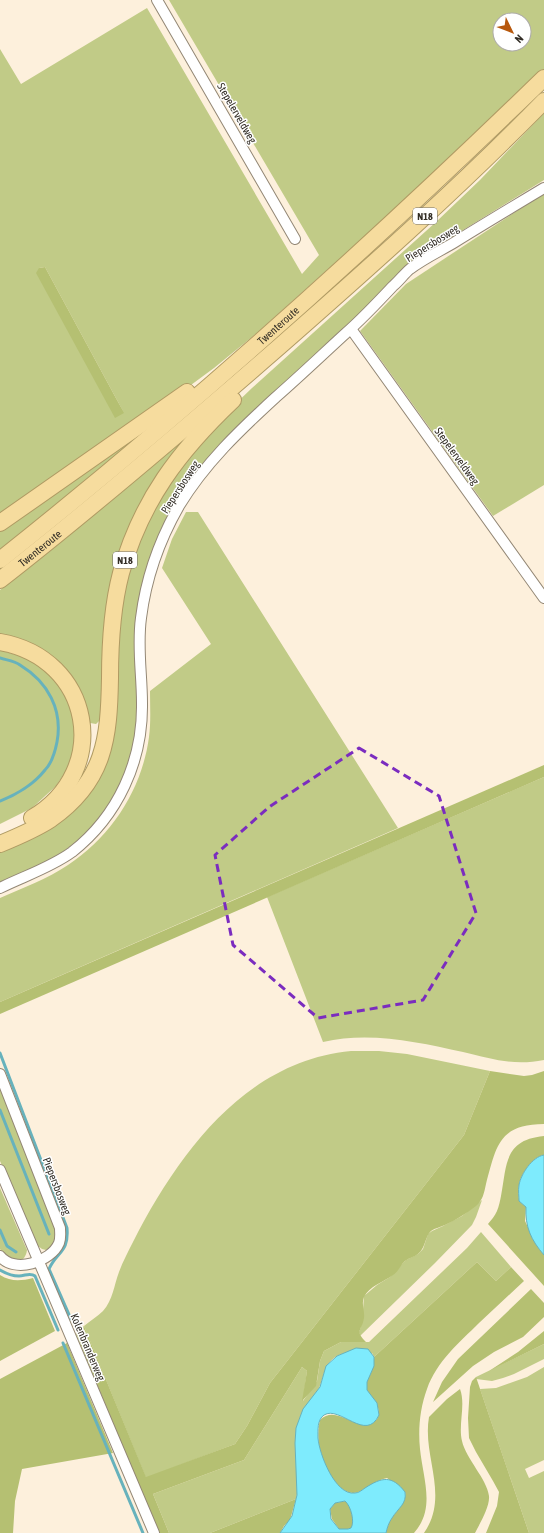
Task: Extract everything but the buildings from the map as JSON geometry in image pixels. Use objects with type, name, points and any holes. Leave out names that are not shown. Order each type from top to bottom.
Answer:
[{"type":"highway","name":"Twenteroute","points":[[0,560],[80,496],[264,338],[408,208],[544,78]]},
{"type":"highway","name":"Twenteroute","points":[[0,580],[182,431],[333,300],[457,187],[544,102]]},
{"type":"highway","name":"N18","points":[[0,844],[36,828],[65,808],[86,785],[101,758],[109,716],[111,636],[117,589],[134,534],[158,488],[182,452],[201,431],[289,348],[333,300]]},
{"type":"highway","name":"N18","points":[[0,523],[264,338]]},
{"type":"highway","points":[[0,642],[22,647],[37,654],[47,661],[62,676],[74,694],[79,706],[83,733],[79,760],[67,785],[59,797],[38,815],[0,834]]},
{"type":"street","name":"Stepelerveldweg","points":[[157,0],[295,239]]},
{"type":"street","name":"Piepersbosweg","points":[[0,888],[49,867],[71,852],[101,824],[113,808],[123,790],[133,767],[142,725],[139,664],[141,619],[146,589],[154,561],[165,534],[180,506],[204,469],[232,438],[351,329],[411,269],[544,188]]},
{"type":"street","name":"Stepelerveldweg","points":[[351,329],[544,598]]},
{"type":"street","name":"Piepersbosweg","points":[[0,1074],[60,1228],[61,1236],[59,1244],[52,1252],[39,1261],[16,1265],[7,1263],[0,1256]]},
{"type":"street","name":"Kolenbranderweg","points":[[0,1170],[154,1533]]},
{"type":"highlighted area","points":[[359,748],[439,796],[476,913],[423,1000],[318,1018],[233,945],[215,855],[269,807]]},
{"type":"green space","points":[[169,0],[544,0],[544,72],[382,225],[327,270],[257,333],[214,368],[157,410],[0,519],[0,49],[21,84],[147,8],[302,274],[319,255]],"holes":[[[45,267],[124,413],[39,268]]]},
{"type":"green space","points":[[544,113],[544,180],[413,261],[201,467],[146,578],[139,722],[128,772],[103,814],[87,833],[55,857],[0,884],[0,852],[8,848],[104,761],[119,624],[126,580],[145,518],[199,439],[252,388],[436,222],[480,180]]},
{"type":"green space","points":[[544,193],[544,485],[493,516],[360,331],[406,284]]},
{"type":"green space","points":[[45,267],[124,413],[115,418],[36,273],[39,268]]},
{"type":"green space","points":[[168,415],[0,553],[0,527]]},
{"type":"green space","points":[[186,437],[188,439],[132,528],[101,719],[96,724],[90,723],[87,720],[77,693],[0,637],[0,590]]},
{"type":"green space","points":[[186,512],[198,512],[398,828],[0,1002],[0,898],[43,879],[68,865],[98,840],[111,825],[132,793],[140,775],[150,731],[150,691],[211,644],[162,568],[172,539]]},
{"type":"green space","points":[[0,650],[36,661],[55,678],[67,695],[75,717],[77,742],[70,765],[56,786],[32,808],[0,824]]},
{"type":"green space","points":[[544,765],[544,777],[0,1014],[0,1002]]},
{"type":"green space","points":[[544,777],[544,1060],[533,1062],[503,1061],[393,1039],[358,1038],[323,1042],[267,897]]},
{"type":"green space","points":[[351,1051],[379,1051],[407,1054],[490,1071],[464,1135],[270,1383],[247,1426],[235,1444],[146,1478],[84,1326],[101,1313],[106,1307],[124,1260],[151,1209],[171,1176],[219,1117],[247,1093],[279,1073],[313,1058]]},
{"type":"green space","points":[[490,1071],[524,1076],[544,1071],[544,1124],[529,1125],[517,1128],[508,1133],[497,1149],[482,1199],[478,1204],[457,1219],[431,1231],[423,1248],[418,1254],[405,1261],[395,1274],[366,1293],[363,1300],[364,1318],[360,1335],[366,1342],[341,1342],[324,1351],[320,1361],[316,1386],[302,1401],[307,1371],[302,1367],[244,1460],[153,1494],[169,1533],[159,1533],[76,1334],[84,1326],[146,1477],[235,1444],[247,1426],[270,1383],[464,1135]]},
{"type":"green space","points":[[0,1084],[55,1225],[57,1238],[50,1248],[46,1250],[38,1246],[0,1161]]},
{"type":"green space","points":[[544,1136],[544,1155],[531,1162],[525,1171],[519,1185],[519,1201],[526,1207],[525,1221],[537,1246],[544,1255],[544,1286],[488,1224],[495,1215],[498,1207],[507,1164],[514,1148],[531,1138]]},
{"type":"green space","points":[[0,1188],[27,1250],[24,1258],[18,1262],[3,1254],[0,1249]]},
{"type":"green space","points":[[482,1200],[472,1225],[360,1336],[359,1332],[362,1323],[364,1296],[377,1285],[390,1277],[406,1260],[418,1254],[423,1249],[428,1234],[462,1216]]},
{"type":"green space","points":[[481,1232],[511,1267],[496,1281],[477,1262],[374,1357],[372,1353],[352,1352],[340,1354],[330,1362],[325,1370],[319,1388],[301,1416],[297,1428],[295,1446],[298,1490],[296,1499],[210,1533],[169,1533],[153,1494],[244,1460],[302,1367],[307,1371],[303,1401],[317,1381],[320,1361],[324,1351],[341,1342],[369,1342],[467,1248]]},
{"type":"green space","points":[[477,1262],[496,1281],[511,1267],[524,1281],[456,1345],[431,1379],[421,1411],[419,1426],[420,1449],[426,1493],[425,1514],[414,1533],[386,1533],[390,1521],[405,1499],[405,1492],[387,1478],[353,1493],[347,1492],[335,1482],[322,1458],[320,1451],[318,1436],[320,1420],[326,1416],[332,1415],[365,1424],[375,1421],[378,1417],[378,1407],[368,1394],[366,1386],[374,1357]]},
{"type":"green space","points":[[0,1275],[8,1279],[16,1280],[33,1278],[55,1331],[0,1361]]},
{"type":"green space","points":[[531,1289],[544,1303],[544,1317],[523,1337],[494,1352],[473,1366],[433,1402],[442,1382],[458,1359]]},
{"type":"green space","points":[[544,1331],[544,1344],[489,1371],[518,1352]]},
{"type":"green space","points":[[67,1343],[113,1453],[22,1469],[15,1501],[13,1533],[0,1533],[0,1379]]},
{"type":"green space","points":[[544,1344],[544,1359],[503,1378],[492,1381],[476,1379],[476,1377]]},
{"type":"green space","points":[[544,1367],[544,1460],[525,1469],[529,1478],[544,1471],[544,1533],[529,1533],[480,1389],[496,1388],[527,1377]]},
{"type":"green space","points":[[476,1377],[529,1533],[486,1533],[497,1506],[499,1492],[469,1438],[468,1418],[470,1387],[472,1381]]},
{"type":"green space","points":[[460,1389],[462,1395],[462,1441],[464,1448],[487,1489],[489,1496],[488,1505],[475,1533],[424,1533],[431,1519],[435,1504],[434,1476],[429,1447],[429,1417],[447,1399]]},
{"type":"green space","points":[[296,1499],[290,1520],[280,1533],[210,1533]]},
{"type":"green space","points":[[346,1501],[352,1514],[353,1522],[351,1528],[339,1529],[332,1519],[330,1509],[335,1503]]},
{"type":"water","points":[[544,1155],[544,1255],[530,1233],[526,1207],[519,1201],[519,1185],[531,1162]]},
{"type":"water","points":[[356,1348],[368,1349],[374,1357],[374,1366],[367,1382],[367,1390],[377,1403],[379,1415],[374,1423],[367,1425],[360,1425],[330,1413],[322,1417],[319,1422],[318,1438],[321,1453],[329,1472],[341,1488],[348,1492],[355,1493],[382,1480],[391,1480],[400,1486],[405,1492],[405,1500],[390,1521],[386,1533],[280,1533],[292,1516],[297,1495],[295,1443],[296,1428],[303,1409],[320,1387],[326,1366],[337,1356]],"holes":[[[345,1501],[352,1514],[353,1522],[351,1528],[339,1529],[331,1519],[330,1509],[335,1503]]]},
{"type":"waterway","points":[[0,658],[18,664],[30,672],[46,688],[58,719],[57,742],[51,761],[47,767],[36,780],[12,796],[0,801]]},
{"type":"waterway","points":[[0,1053],[67,1228],[67,1236],[64,1247],[49,1269],[71,1319]]},
{"type":"waterway","points":[[0,1110],[49,1234]]},
{"type":"waterway","points":[[0,1230],[7,1246],[16,1252]]},
{"type":"waterway","points":[[0,1270],[14,1275],[21,1276],[29,1274],[35,1276],[58,1330]]},
{"type":"waterway","points":[[63,1343],[143,1533]]}]
